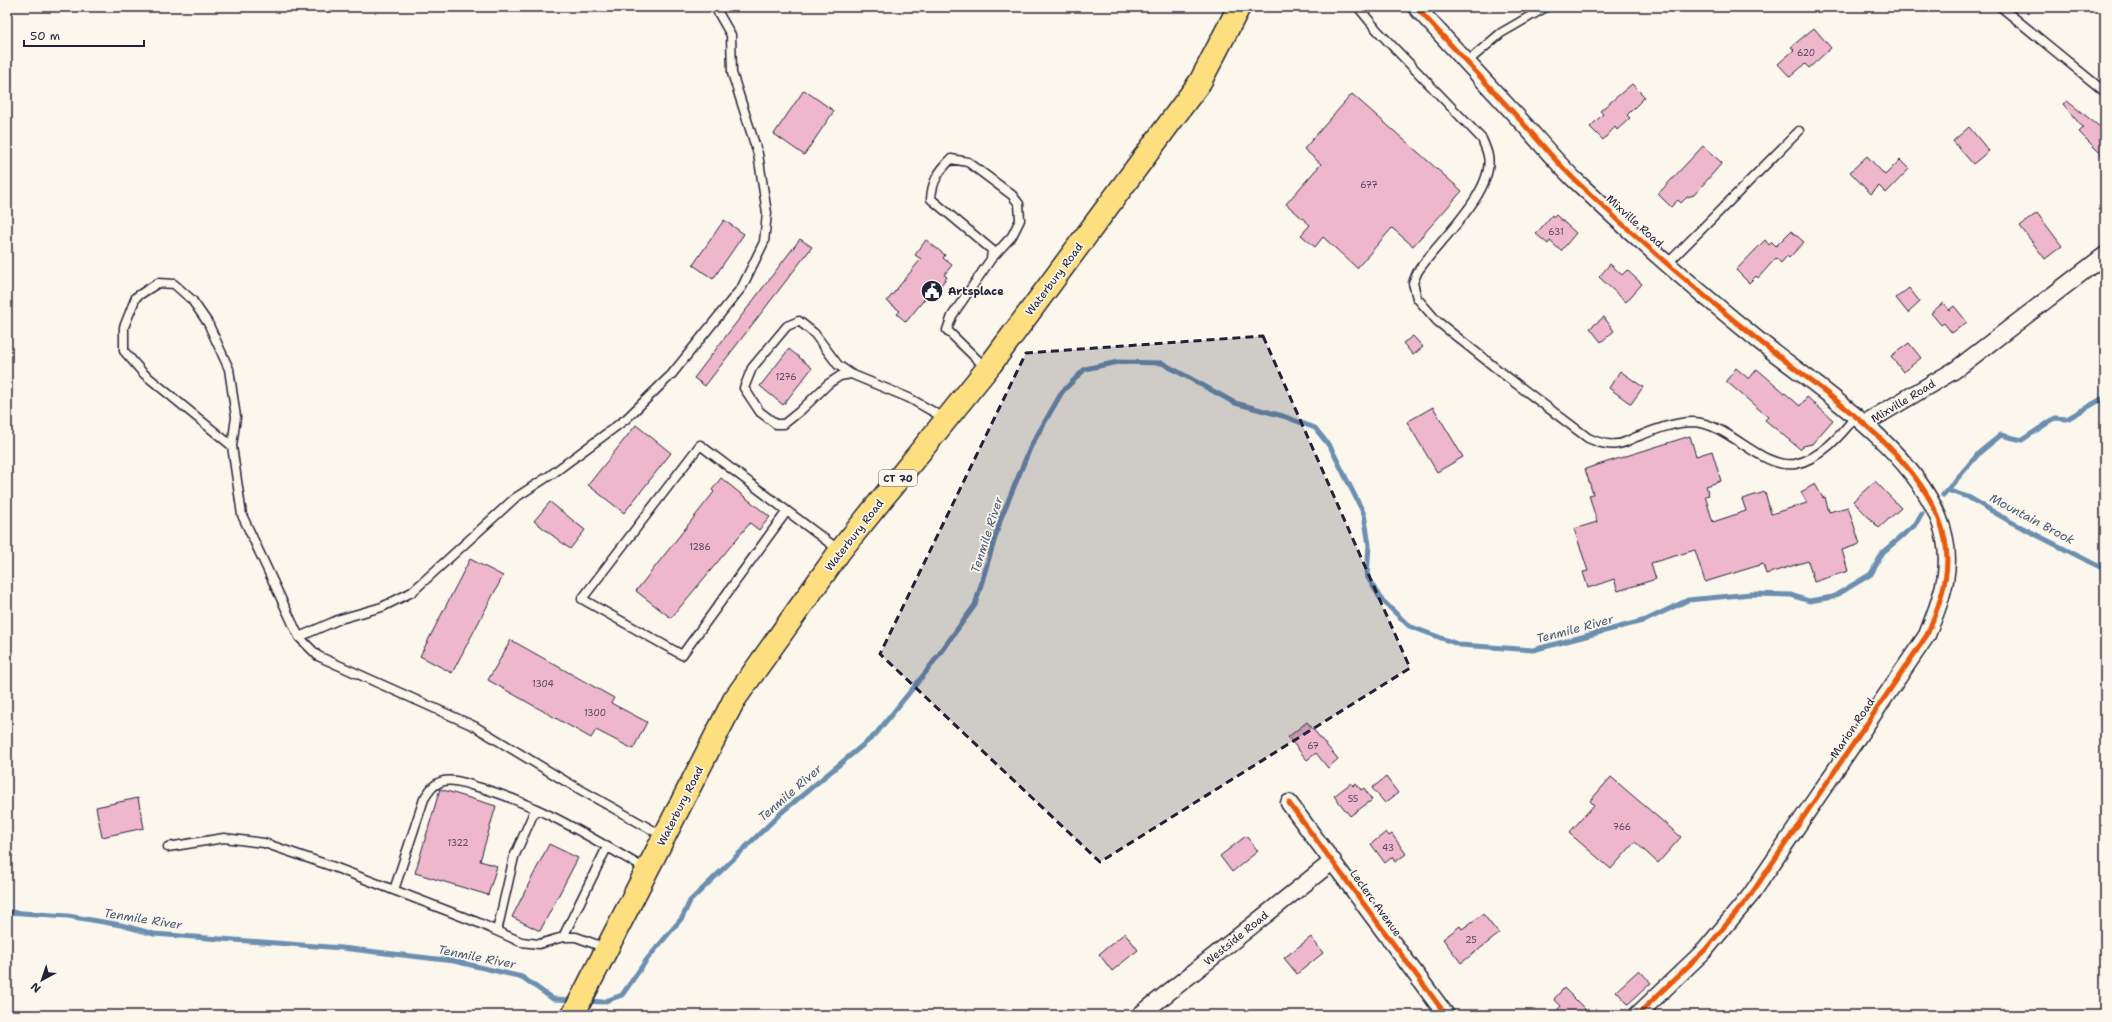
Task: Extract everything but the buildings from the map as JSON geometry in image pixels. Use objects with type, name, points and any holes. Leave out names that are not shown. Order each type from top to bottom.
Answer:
[{"type":"main road","name":"Waterbury Road","points":[[574,1012],[734,700],[840,550],[987,368],[1200,82],[1239,7]]},
{"type":"street","name":"Mixville Road","points":[[1416,7],[1575,180],[1667,264],[1759,341],[1860,420],[1955,370],[2105,255]]},
{"type":"street","name":"Marion Road","points":[[1637,1015],[1705,950],[1750,896],[1927,635],[1942,599],[1947,573],[1947,548],[1939,518],[1928,497],[1903,464],[1860,420]]},
{"type":"street","name":"Leclerc Avenue","points":[[1289,803],[1446,1015]]},
{"type":"street","name":"Westside Road","points":[[1140,1015],[1333,861]]},
{"type":"lane","points":[[299,637],[340,619],[382,608],[412,592],[515,498],[552,474],[626,420],[672,374],[742,287],[764,242],[767,213],[758,154],[732,73],[731,35],[715,7]]},
{"type":"lane","points":[[1358,7],[1377,30],[1482,139],[1488,157],[1487,175],[1478,195],[1420,268],[1413,283],[1417,298],[1437,321],[1502,373],[1588,438],[1600,443],[1618,444],[1676,424],[1694,422],[1717,428],[1777,462],[1783,464],[1796,464],[1814,456],[1860,420]]},
{"type":"lane","points":[[1467,62],[1501,33],[1546,7]]},
{"type":"lane","points":[[2001,7],[2105,92]]},
{"type":"lane","points":[[1667,264],[1799,131]]},
{"type":"lane","points":[[987,368],[947,330],[952,316],[991,259],[1012,236],[1020,220],[1019,204],[1012,195],[968,162],[951,158],[938,171],[931,188],[931,199],[992,250],[991,259]]},
{"type":"lane","points":[[232,446],[143,373],[124,351],[124,328],[136,297],[158,283],[174,284],[192,300],[211,329],[229,369],[236,417],[232,446],[242,515],[299,637],[318,656],[474,726],[565,782],[664,837]]},
{"type":"lane","points":[[851,374],[840,376],[828,384],[784,424],[776,424],[760,412],[744,388],[752,368],[786,326],[799,321],[814,333],[838,365],[851,374],[909,398],[946,419]]},
{"type":"lane","points":[[787,511],[682,655],[582,599],[700,445],[840,550]]},
{"type":"lane","points":[[394,890],[424,799],[431,788],[443,781],[456,781],[499,793],[607,847],[647,870]]},
{"type":"lane","points":[[497,931],[514,857],[535,810]]},
{"type":"lane","points":[[168,846],[224,838],[264,843],[334,867],[394,890],[521,942],[539,944],[563,937],[576,937],[607,948]]},
{"type":"lane","points":[[563,937],[607,847]]},
{"type":"highlighted area","points":[[1263,336],[1410,668],[1100,862],[880,654],[1026,353]]},
{"type":"waterway","name":"Tenmile River","points":[[586,1001],[603,1002],[622,995],[648,958],[682,918],[690,901],[782,812],[875,735],[926,672],[975,605],[1001,518],[1031,446],[1062,392],[1085,369],[1118,362],[1162,363],[1235,403],[1283,416],[1315,428],[1331,448],[1364,514],[1369,545],[1367,576],[1380,598],[1409,626],[1460,645],[1533,650],[1646,620],[1688,600],[1751,594],[1791,595],[1809,601],[1833,597],[1871,574],[1883,552],[1915,525],[1922,513]]},
{"type":"waterway","name":"Tenmile River","points":[[1943,495],[1980,452],[2001,435],[2022,440],[2055,418],[2067,419],[2105,397]]},
{"type":"waterway","name":"Mountain Brook","points":[[1947,490],[1968,497],[2011,522],[2102,568],[2105,565]]},
{"type":"waterway","name":"Tenmile River","points":[[7,912],[68,916],[121,925],[154,934],[342,948],[454,961],[522,977],[553,999],[574,1000]]},
{"type":"cycle path","points":[[1416,7],[1562,167],[1598,202],[1711,302],[1834,398],[1885,443],[1907,467],[1926,493],[1939,519],[1944,535],[1947,550],[1945,578],[1938,606],[1927,635],[1750,896],[1705,950],[1637,1015]]},
{"type":"cycle path","points":[[1289,803],[1446,1015]]},
{"type":"place","name":"Artsplace","points":[[932,291]]}]
